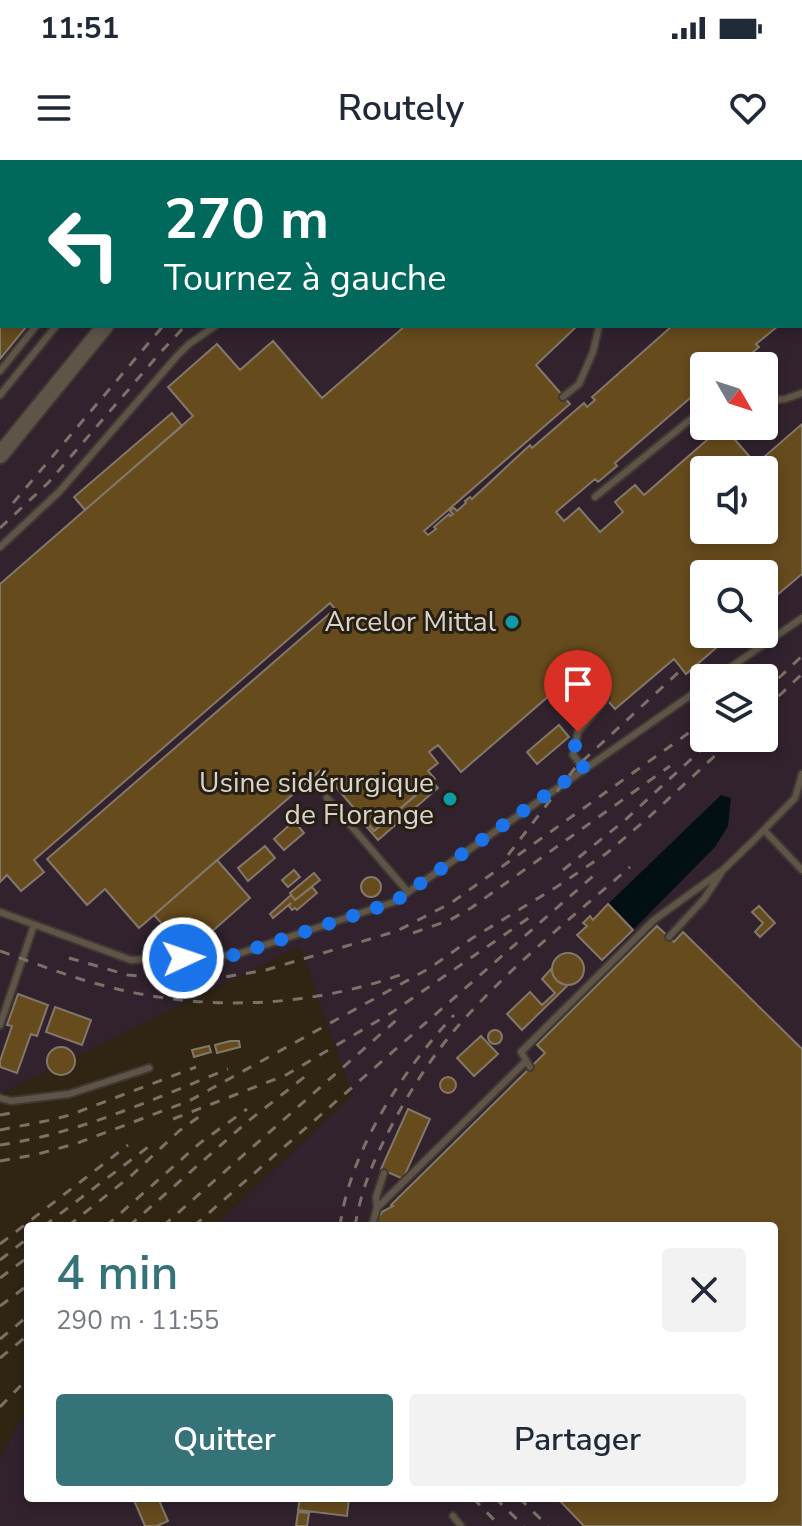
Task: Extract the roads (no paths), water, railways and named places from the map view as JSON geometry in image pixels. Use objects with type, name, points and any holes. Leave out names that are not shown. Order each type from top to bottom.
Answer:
[{"type":"main road","points":[[0,455],[103,328]]},
{"type":"lane","points":[[0,371],[34,328]]},
{"type":"lane","points":[[0,395],[54,328]]},
{"type":"lane","points":[[0,547],[67,482],[177,356],[212,328]]},
{"type":"lane","points":[[563,397],[579,384],[593,352],[599,328]]},
{"type":"lane","points":[[778,400],[802,393]]},
{"type":"lane","points":[[595,497],[690,420]]},
{"type":"lane","points":[[735,664],[802,618]]},
{"type":"lane","points":[[0,912],[131,960],[235,955],[394,902],[690,696]]},
{"type":"lane","points":[[584,768],[573,755],[578,732],[606,698]]},
{"type":"lane","points":[[377,1208],[528,1064],[521,1052],[654,920],[723,870],[764,830],[795,798],[802,774]]},
{"type":"lane","points":[[327,798],[408,892]]},
{"type":"lane","points":[[764,830],[802,870]]},
{"type":"lane","points":[[669,937],[704,899],[723,870]]},
{"type":"lane","points":[[0,1025],[34,925]]},
{"type":"lane","points":[[0,1098],[11,1101],[69,1094],[149,1068]]},
{"type":"lane","points":[[373,1222],[376,1197],[384,1173]]},
{"type":"lane","points":[[453,1516],[461,1526]]},
{"type":"railway","points":[[13,503],[161,328]]},
{"type":"railway","points":[[0,528],[48,483],[183,328]]},
{"type":"railway","points":[[778,679],[802,656]]},
{"type":"railway","points":[[508,855],[575,768],[682,669]]},
{"type":"railway","points":[[778,697],[802,674]]},
{"type":"railway","points":[[69,958],[128,975],[182,980],[213,979],[266,970],[397,931],[451,903],[690,732]]},
{"type":"railway","points":[[563,870],[624,821],[699,752]]},
{"type":"railway","points":[[0,1161],[75,1144],[189,1101],[430,968],[607,853],[719,752]]},
{"type":"railway","points":[[413,933],[450,920],[471,908],[670,766]]},
{"type":"railway","points":[[356,1222],[365,1185],[380,1149],[407,1098],[440,1049],[498,984],[630,867]]},
{"type":"railway","points":[[199,1222],[600,870]]},
{"type":"railway","points":[[173,1119],[286,1075],[391,1013],[533,915]]},
{"type":"railway","points":[[0,951],[105,986],[180,1000],[217,1003],[293,1000],[330,994],[403,974]]},
{"type":"railway","points":[[341,1222],[346,1197],[367,1140],[416,1060],[454,1015]]},
{"type":"railway","points":[[168,1222],[400,1017]]},
{"type":"railway","points":[[0,1130],[70,1115],[196,1067]]},
{"type":"railway","points":[[0,1145],[88,1124],[228,1069]]},
{"type":"railway","points":[[134,1222],[247,1122],[312,1071]]},
{"type":"railway","points":[[111,1222],[200,1143],[247,1109]]},
{"type":"railway","points":[[0,1115],[11,1113]]},
{"type":"railway","points":[[73,1222],[200,1116]]},
{"type":"railway","points":[[49,1222],[152,1144]]},
{"type":"railway","points":[[28,1222],[128,1145]]},
{"type":"railway","points":[[0,1244],[24,1225]]},
{"type":"railway","points":[[0,1260],[24,1241]]},
{"type":"railway","points":[[0,1278],[24,1260]]},
{"type":"railway","points":[[0,1306],[24,1288]]},
{"type":"railway","points":[[0,1339],[24,1319]]},
{"type":"railway","points":[[0,1358],[24,1338]]},
{"type":"railway","points":[[0,1407],[24,1382]]},
{"type":"railway","points":[[477,1502],[500,1526]]},
{"type":"railway","points":[[499,1502],[524,1526]]},
{"type":"railway","points":[[523,1502],[548,1526]]},
{"type":"place","name":"Arcelor Mittal","points":[[512,622]]},
{"type":"place","name":"Usine sidérurgique de Florange","points":[[450,799]]}]
